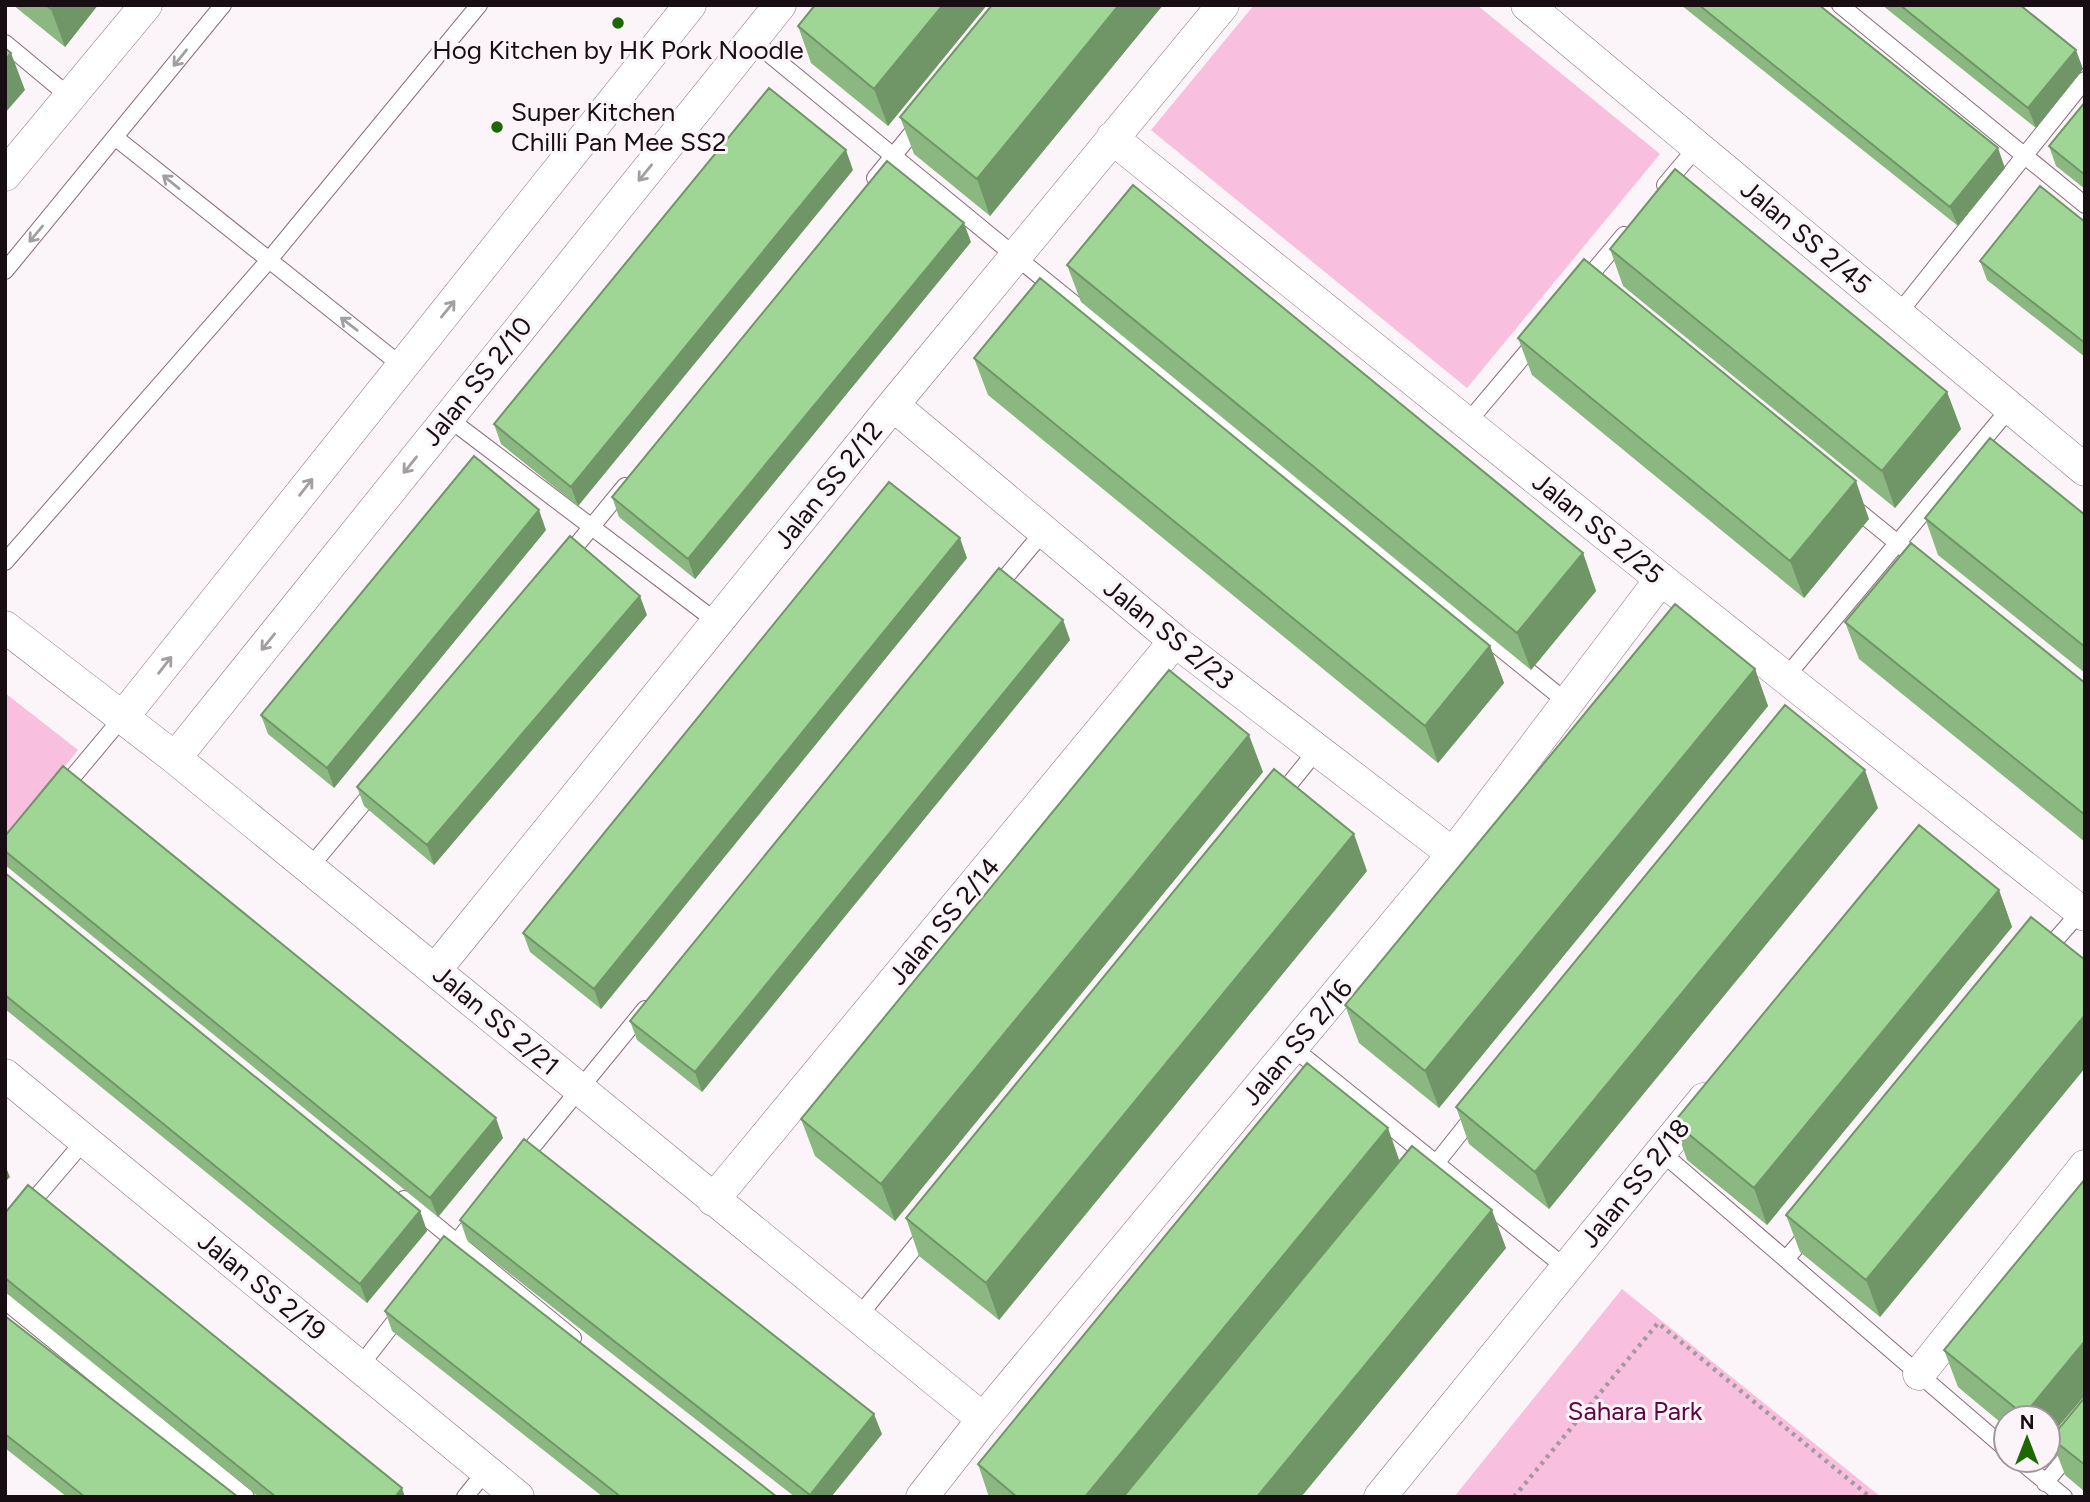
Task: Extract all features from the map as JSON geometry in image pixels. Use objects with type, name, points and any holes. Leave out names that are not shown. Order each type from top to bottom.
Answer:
[{"type":"street","points":[[5,175],[146,5]]},
{"type":"street","points":[[122,718],[690,5]]},
{"type":"street","name":"Jalan SS 2/10","points":[[175,758],[780,5]]},
{"type":"street","name":"Jalan SS 2/12","points":[[436,970],[893,405],[1223,5]]},
{"type":"street","name":"Jalan SS 2/45","points":[[1537,8],[1697,147],[2085,470]]},
{"type":"street","name":"Jalan SS 2/25","points":[[1112,138],[1661,579],[1797,693],[1934,815],[2082,913]]},
{"type":"street","name":"Jalan SS 2/23","points":[[893,405],[1175,641],[1453,854]]},
{"type":"street","name":"Jalan SS 2/16","points":[[932,1493],[983,1419],[1453,854],[1661,579]]},
{"type":"street","name":"Jalan SS 2/21","points":[[5,626],[310,867],[983,1419]]},
{"type":"street","name":"Jalan SS 2/14","points":[[713,1200],[1175,641]]},
{"type":"street","name":"Jalan SS 2/19","points":[[5,1075],[518,1497]]},
{"type":"street","name":"Jalan SS 2/18","points":[[1380,1497],[1723,1076]]},
{"type":"street","points":[[1919,1374],[2085,1166]]},
{"type":"lane","points":[[5,271],[223,5]]},
{"type":"lane","points":[[5,562],[269,260],[480,5]]},
{"type":"lane","points":[[1840,5],[2085,205]]},
{"type":"lane","points":[[752,40],[1568,703]]},
{"type":"lane","points":[[5,43],[70,96]]},
{"type":"lane","points":[[1898,314],[2085,80]]},
{"type":"lane","points":[[867,187],[928,113]]},
{"type":"lane","points":[[116,138],[402,366]]},
{"type":"lane","points":[[1653,200],[1697,147]]},
{"type":"lane","points":[[1582,292],[1635,222]]},
{"type":"lane","points":[[1467,423],[1546,328]]},
{"type":"lane","points":[[1797,693],[1898,543],[2010,408]]},
{"type":"lane","points":[[447,418],[717,622]]},
{"type":"lane","points":[[556,570],[635,474]]},
{"type":"lane","points":[[1835,492],[1939,577]]},
{"type":"lane","points":[[982,606],[1044,531]]},
{"type":"lane","points":[[50,804],[122,718]]},
{"type":"lane","points":[[1265,815],[1317,750]]},
{"type":"lane","points":[[310,867],[389,772]]},
{"type":"lane","points":[[2035,964],[2082,913]]},
{"type":"lane","points":[[514,1171],[659,992]]},
{"type":"lane","points":[[1292,1047],[1566,1268]]},
{"type":"lane","points":[[1411,1195],[1489,1098]]},
{"type":"lane","points":[[5,1234],[85,1140]]},
{"type":"lane","points":[[1661,1152],[1992,1437]]},
{"type":"lane","points":[[392,1190],[585,1348]]},
{"type":"lane","points":[[432,1273],[489,1201]]},
{"type":"lane","points":[[1786,1259],[1821,1217]]},
{"type":"lane","points":[[858,1317],[936,1221]]},
{"type":"lane","points":[[5,1301],[246,1497]]},
{"type":"lane","points":[[360,1366],[408,1304]]},
{"type":"lane","points":[[2045,1482],[2085,1435]]},
{"type":"lane","points":[[465,1497],[486,1471]]},
{"type":"lane","points":[[2036,1474],[2064,1497]]},
{"type":"path","points":[[1514,1497],[1658,1323],[1870,1497]]},
{"type":"green space","points":[[1254,5],[1477,5],[1660,154],[1467,388],[1151,130]]},
{"type":"green space","points":[[5,693],[78,750],[5,841]]},
{"type":"green space","name":"Sahara Park","points":[[1622,1289],[1881,1497],[1454,1497]]},
{"type":"building","points":[[815,5],[943,5],[874,89],[798,26]]},
{"type":"building","points":[[992,5],[1119,5],[977,179],[900,117]]},
{"type":"building","points":[[1699,5],[1819,5],[1998,148],[1950,207]]},
{"type":"building","points":[[1900,5],[2020,5],[2076,50],[2028,108]]},
{"type":"building","points":[[5,48],[11,53],[5,60]]},
{"type":"building","points":[[769,88],[846,150],[571,487],[494,424]]},
{"type":"building","points":[[2085,102],[2085,175],[2049,146]]},
{"type":"building","points":[[887,161],[964,223],[688,559],[612,497]]},
{"type":"building","points":[[1675,169],[1947,392],[1882,471],[1610,249]]},
{"type":"building","points":[[1133,185],[1583,553],[1517,633],[1067,265]]},
{"type":"building","points":[[2040,186],[2085,222],[2085,343],[1980,261]]},
{"type":"building","points":[[1584,259],[1856,481],[1790,561],[1518,338]]},
{"type":"building","points":[[1040,278],[1490,646],[1425,726],[974,358]]},
{"type":"building","points":[[1990,438],[2085,515],[2085,647],[1925,518]]},
{"type":"building","points":[[474,456],[539,510],[327,768],[261,715]]},
{"type":"building","points":[[889,482],[960,538],[594,989],[523,933]]},
{"type":"building","points":[[570,536],[640,596],[427,845],[357,787]]},
{"type":"building","points":[[1911,543],[2085,683],[2085,815],[1845,622]]},
{"type":"building","points":[[999,568],[1063,620],[695,1072],[630,1021]]},
{"type":"building","points":[[1675,604],[1755,669],[1425,1071],[1345,1005]]},
{"type":"building","points":[[1169,670],[1249,735],[881,1184],[801,1119]]},
{"type":"building","points":[[1785,705],[1865,770],[1535,1172],[1456,1107]]},
{"type":"building","points":[[63,766],[496,1118],[430,1198],[5,851],[5,836]]},
{"type":"building","points":[[1274,769],[1354,834],[986,1283],[906,1218]]},
{"type":"building","points":[[1919,825],[1999,890],[1754,1188],[1674,1122]]},
{"type":"building","points":[[5,873],[420,1211],[360,1284],[5,995]]},
{"type":"building","points":[[2031,917],[2085,960],[2085,1015],[1866,1280],[1786,1215]]},
{"type":"building","points":[[1307,1063],[1388,1128],[1085,1497],[1017,1497],[978,1464]]},
{"type":"building","points":[[524,1139],[874,1414],[810,1495],[460,1220]]},
{"type":"building","points":[[1412,1146],[1492,1210],[1257,1497],[1123,1497]]},
{"type":"building","points":[[2085,1179],[2085,1341],[2033,1404],[2010,1404],[1944,1350]]},
{"type":"building","points":[[28,1185],[402,1488],[395,1497],[276,1497],[5,1278],[5,1213]]},
{"type":"building","points":[[444,1236],[777,1497],[621,1497],[385,1311]]},
{"type":"building","points":[[5,1316],[238,1497],[85,1497],[5,1434]]},
{"type":"building","points":[[2085,1397],[2085,1465],[2062,1447],[2062,1425]]},
{"type":"place","name":"Hog Kitchen by HK Pork Noodle","points":[[618,23]]},
{"type":"place","name":"Super Kitchen Chilli Pan Mee SS2","points":[[497,127]]}]
